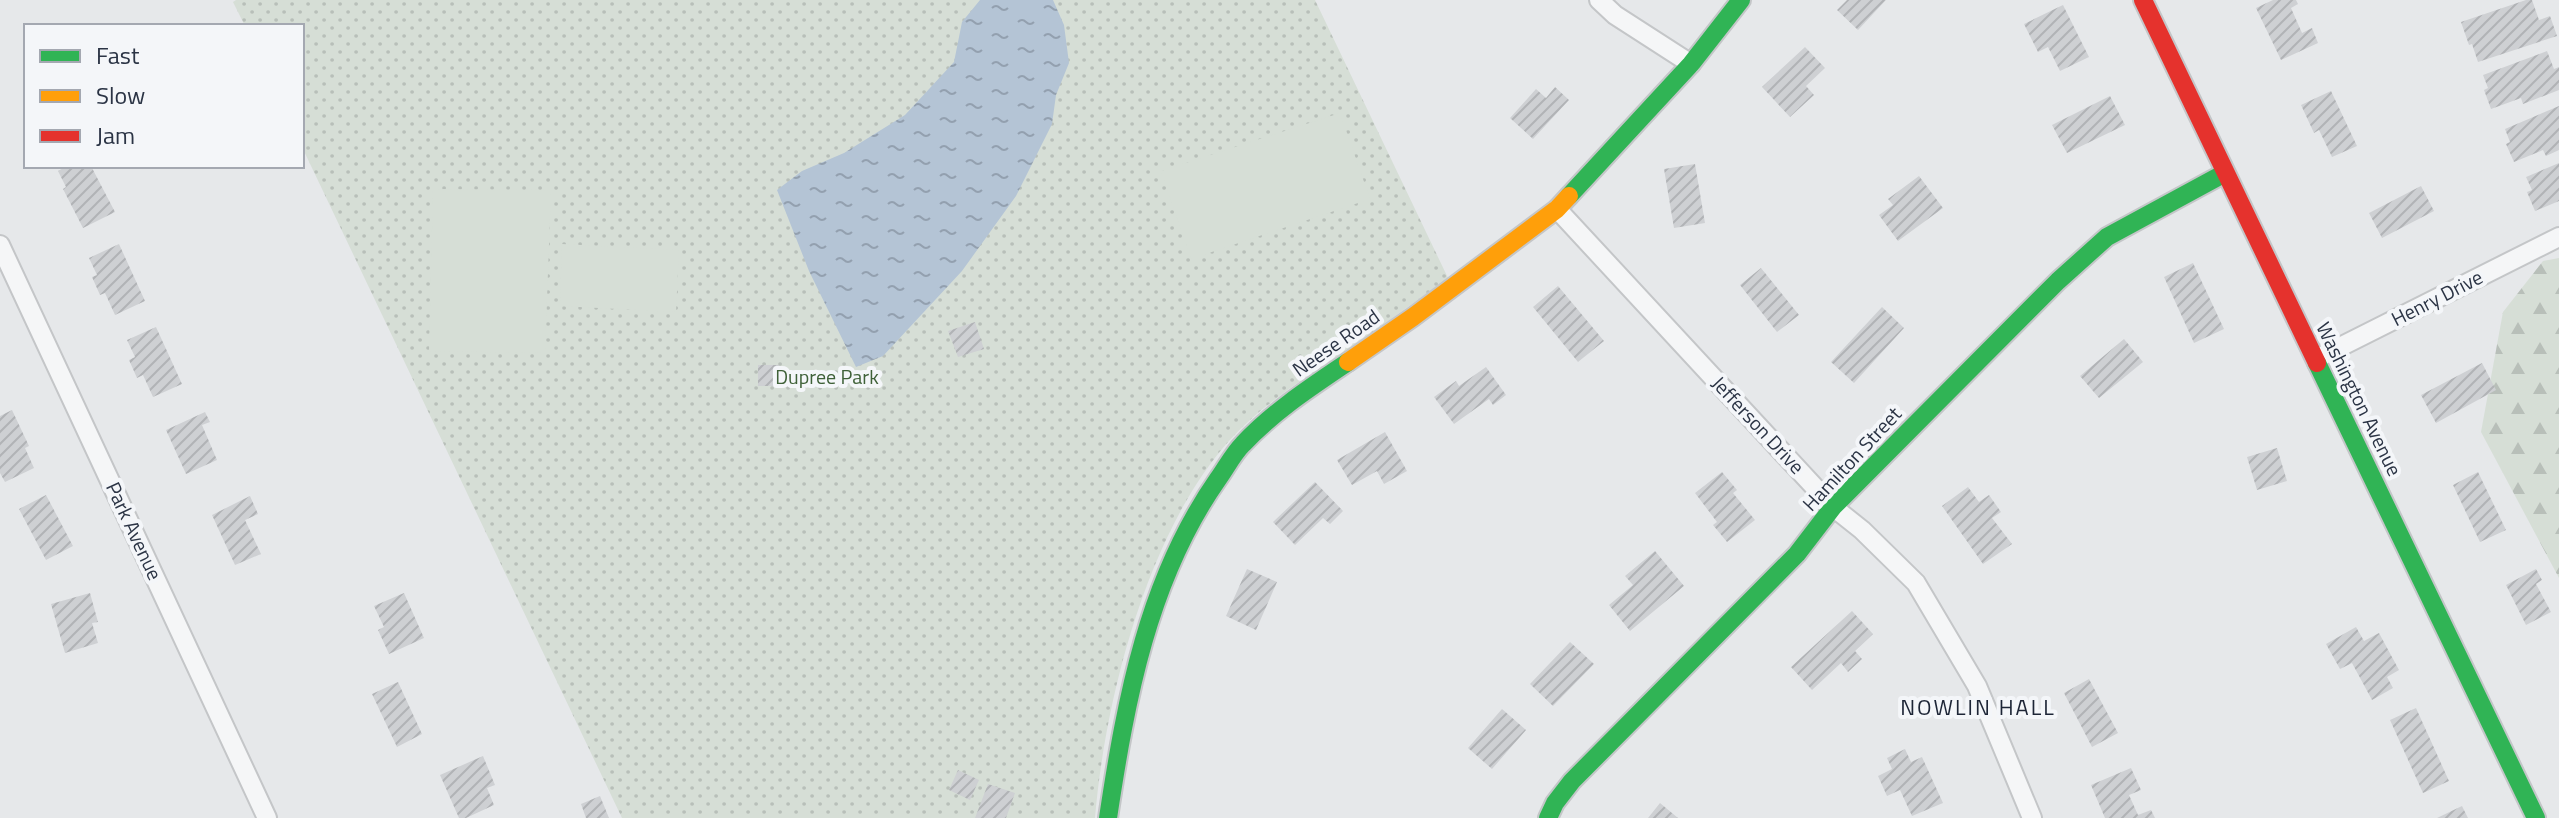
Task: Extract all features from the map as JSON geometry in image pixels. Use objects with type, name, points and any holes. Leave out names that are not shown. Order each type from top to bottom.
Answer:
[{"type":"street","points":[[1599,0],[1615,15],[1691,64]]},
{"type":"street","name":"Neese Road","points":[[1108,818],[1118,748],[1135,668],[1163,580],[1194,513],[1241,446],[1280,409],[1424,309],[1557,209],[1691,64],[1741,0]]},
{"type":"street","name":"Washington Avenue","points":[[2143,0],[2536,818]]},
{"type":"street","name":"Hamilton Street","points":[[1548,818],[1572,781],[1797,554],[1833,507],[2058,281],[2107,237],[2225,173]]},
{"type":"street","name":"Jefferson Drive","points":[[1557,209],[1833,507],[1862,530],[1916,583],[1977,686],[2032,818]]},
{"type":"street","name":"Henry Drive","points":[[2316,359],[2559,237]]},
{"type":"street","name":"Park Avenue","points":[[0,245],[267,818]]},
{"type":"green space","name":"Dupree Park","points":[[1315,0],[1448,278],[1267,405],[1229,441],[1200,478],[1175,521],[1135,618],[1109,721],[1095,818],[622,818],[304,151],[304,24],[244,24],[233,2]]},
{"type":"green space","points":[[1340,113],[1370,199],[1191,259],[1161,171]]},
{"type":"green space","points":[[433,189],[551,190],[545,353],[429,351]]},
{"type":"green space","points":[[562,244],[679,250],[676,312],[560,306]]},
{"type":"green space","points":[[2559,258],[2559,578],[2481,432],[2503,312],[2543,261]]},
{"type":"water","points":[[980,0],[1053,0],[1064,25],[1069,63],[1056,95],[1052,124],[1016,196],[962,271],[883,356],[856,367],[809,271],[777,190],[802,171],[844,153],[905,115],[954,62],[962,22]]},
{"type":"building","points":[[1847,0],[1886,0],[1858,30],[1837,10]]},
{"type":"building","points":[[2273,0],[2296,0],[2298,4],[2291,8],[2302,33],[2312,28],[2318,43],[2281,60],[2256,8]]},
{"type":"building","points":[[2532,0],[2539,20],[2550,16],[2557,36],[2478,62],[2461,22]]},
{"type":"building","points":[[2063,5],[2089,57],[2060,71],[2048,47],[2038,52],[2024,24]]},
{"type":"building","points":[[1805,47],[1825,68],[1806,86],[1814,95],[1790,117],[1762,87]]},
{"type":"building","points":[[2547,51],[2554,69],[2559,67],[2559,90],[2523,104],[2521,98],[2491,109],[2484,90],[2488,88],[2483,75]]},
{"type":"building","points":[[1555,87],[1569,100],[1533,139],[1510,118],[1536,89],[1546,98]]},
{"type":"building","points":[[2331,91],[2357,146],[2332,157],[2319,130],[2314,133],[2301,105]]},
{"type":"building","points":[[2110,96],[2125,125],[2067,153],[2052,125]]},
{"type":"building","points":[[2559,106],[2559,150],[2546,156],[2543,150],[2514,162],[2506,144],[2510,142],[2505,129]]},
{"type":"building","points":[[2559,163],[2559,201],[2535,211],[2527,192],[2532,190],[2526,177]]},
{"type":"building","points":[[1695,164],[1705,223],[1674,228],[1664,169]]},
{"type":"building","points":[[63,168],[92,168],[115,212],[83,228],[63,189],[66,187],[58,171]]},
{"type":"building","points":[[1919,176],[1943,208],[1898,241],[1879,215],[1893,205],[1888,199]]},
{"type":"building","points":[[2421,186],[2434,211],[2382,238],[2369,213]]},
{"type":"building","points":[[119,244],[145,301],[115,315],[105,293],[100,295],[92,277],[97,275],[89,258]]},
{"type":"building","points":[[2193,263],[2224,329],[2194,343],[2164,277]]},
{"type":"building","points":[[1761,268],[1799,315],[1777,332],[1740,285]]},
{"type":"building","points":[[1558,286],[1604,341],[1578,362],[1533,307]]},
{"type":"building","points":[[1882,307],[1904,328],[1854,383],[1831,362]]},
{"type":"building","points":[[975,322],[984,349],[958,357],[948,331]]},
{"type":"building","points":[[156,327],[182,384],[153,397],[143,375],[137,378],[129,360],[135,357],[127,340]]},
{"type":"building","points":[[2124,339],[2143,362],[2099,398],[2080,376]]},
{"type":"building","points":[[2482,363],[2496,390],[2436,423],[2421,395]]},
{"type":"building","points":[[758,365],[779,365],[779,386],[758,386]]},
{"type":"building","points":[[1486,367],[1506,395],[1493,405],[1489,399],[1454,424],[1434,397],[1456,381],[1459,386]]},
{"type":"building","points":[[12,410],[29,446],[25,448],[34,468],[5,482],[0,473],[0,416]]},
{"type":"building","points":[[205,412],[210,422],[202,425],[217,460],[186,474],[166,430]]},
{"type":"building","points":[[1385,432],[1407,471],[1384,484],[1377,471],[1352,485],[1337,460]]},
{"type":"building","points":[[2277,448],[2287,481],[2257,490],[2247,457]]},
{"type":"building","points":[[1722,472],[1737,490],[1733,493],[1755,520],[1727,542],[1713,525],[1717,522],[1695,493]]},
{"type":"building","points":[[2478,472],[2506,530],[2480,542],[2453,485]]},
{"type":"building","points":[[1315,482],[1343,511],[1330,524],[1323,518],[1295,545],[1273,522]]},
{"type":"building","points":[[1968,487],[1979,502],[1989,495],[2001,512],[1992,518],[2012,544],[1983,564],[1942,506]]},
{"type":"building","points":[[46,495],[73,546],[46,560],[19,509]]},
{"type":"building","points":[[250,496],[258,514],[245,520],[261,554],[235,565],[212,515]]},
{"type":"building","points":[[1655,551],[1684,586],[1630,631],[1609,605],[1633,585],[1625,576]]},
{"type":"building","points":[[1247,569],[1277,582],[1256,630],[1226,616]]},
{"type":"building","points":[[2536,569],[2542,580],[2536,584],[2551,612],[2526,625],[2506,585]]},
{"type":"building","points":[[90,593],[98,622],[92,623],[98,643],[65,653],[51,604]]},
{"type":"building","points":[[404,593],[424,638],[389,654],[378,630],[384,627],[374,606]]},
{"type":"building","points":[[1852,611],[1873,634],[1855,651],[1862,659],[1848,672],[1841,663],[1812,690],[1791,667]]},
{"type":"building","points":[[2356,627],[2364,641],[2379,633],[2399,670],[2387,677],[2393,688],[2372,700],[2352,663],[2340,669],[2326,644]]},
{"type":"building","points":[[1570,642],[1594,664],[1553,706],[1530,684]]},
{"type":"building","points":[[2089,679],[2118,733],[2092,747],[2064,693]]},
{"type":"building","points":[[398,682],[422,734],[397,747],[372,694]]},
{"type":"building","points":[[2416,708],[2449,781],[2423,793],[2390,720]]},
{"type":"building","points":[[1502,709],[1526,730],[1492,769],[1468,748]]},
{"type":"building","points":[[1905,749],[1911,762],[1922,757],[1943,803],[1912,816],[1900,790],[1887,796],[1878,776],[1892,769],[1887,758]]},
{"type":"building","points":[[483,756],[495,785],[487,788],[494,805],[466,818],[459,818],[440,775]]},
{"type":"building","points":[[2131,768],[2141,790],[2129,795],[2138,815],[2151,810],[2155,818],[2105,818],[2091,785]]},
{"type":"building","points":[[958,770],[979,780],[970,800],[949,790]]},
{"type":"building","points":[[988,784],[1015,793],[1006,818],[975,818]]},
{"type":"building","points":[[600,796],[609,818],[586,818],[581,804]]},
{"type":"building","points":[[1660,803],[1678,818],[1648,818]]},
{"type":"building","points":[[2462,806],[2468,818],[2437,818]]},
{"type":"traffic: fast","points":[[1569,196],[1691,64],[1741,0]]},
{"type":"traffic: fast","points":[[1548,818],[1572,781],[1797,554],[1833,507],[2058,281],[2107,237],[2225,173]]},
{"type":"traffic: fast","points":[[1108,818],[1123,729],[1144,641],[1157,599],[1194,517],[1243,444],[1280,410],[1348,362]]},
{"type":"traffic: fast","points":[[2317,363],[2536,818]]},
{"type":"traffic: slow","points":[[1348,362],[1557,209],[1569,196]]},
{"type":"traffic: jam","points":[[2143,0],[2317,363]]},
{"type":"district","name":"NOWLIN HALL","points":[[1978,707]]}]
